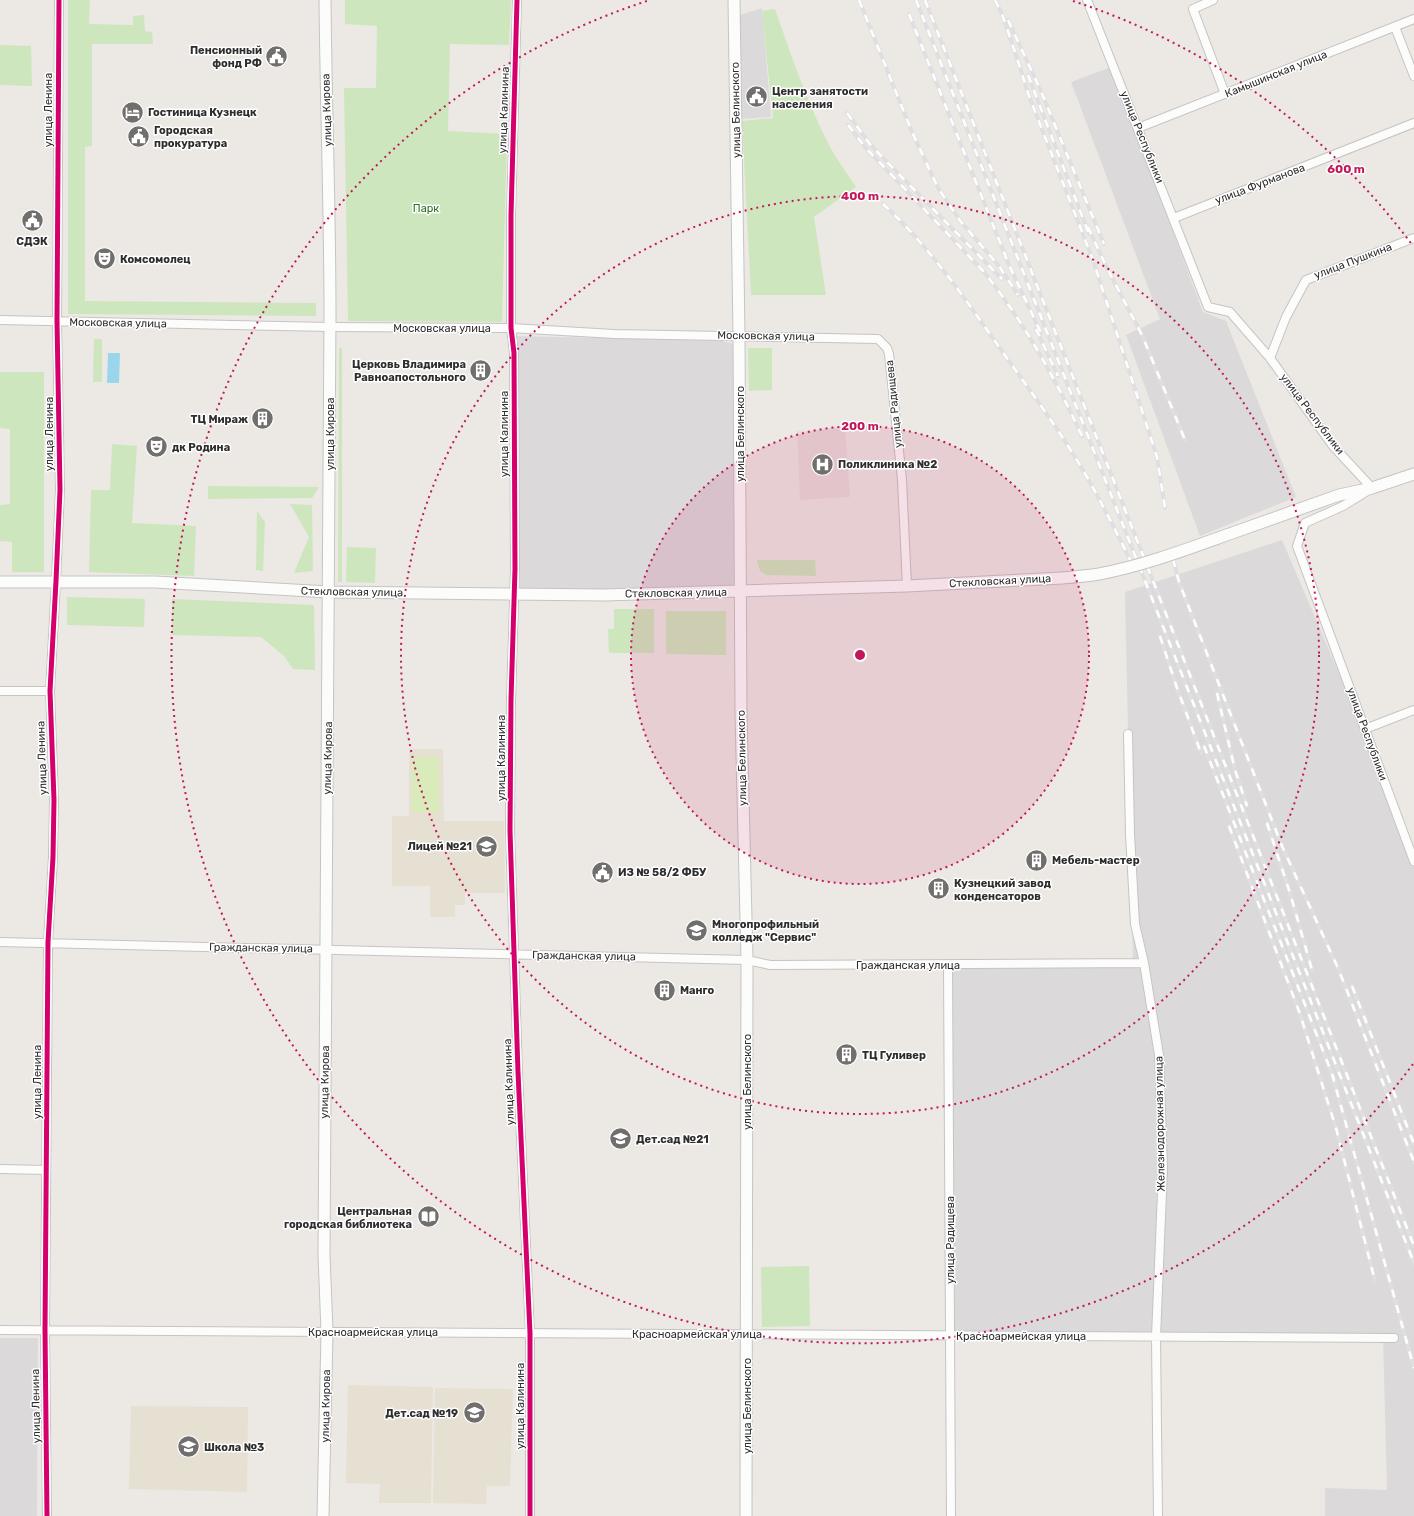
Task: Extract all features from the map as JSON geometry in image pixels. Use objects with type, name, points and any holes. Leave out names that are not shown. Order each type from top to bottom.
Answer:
[{"type":"street","name":"улица Ленина","points":[[47,1516],[45,1330],[48,942],[53,857],[50,691],[60,490],[57,321],[59,0]]},
{"type":"street","name":"улица Кирова","points":[[323,1516],[327,1332],[324,1254],[330,327],[329,146],[325,0]]},
{"type":"street","name":"улица Калинина","points":[[517,0],[511,215],[511,328],[514,353],[514,594],[511,700],[510,831],[530,1333],[530,1516]]},
{"type":"street","name":"улица Белинского","points":[[734,0],[739,336],[741,714],[747,960],[746,1516]]},
{"type":"street","name":"улица Республики","points":[[1087,0],[1174,218],[1208,308],[1230,312],[1270,358],[1333,446],[1372,488],[1343,506],[1305,522],[1297,546],[1414,861]]},
{"type":"street","points":[[1214,0],[1193,9],[1225,94]]},
{"type":"street","name":"Камышинская улица","points":[[1138,128],[1414,19]]},
{"type":"street","points":[[1395,27],[1414,76]]},
{"type":"street","name":"улица Фурманова","points":[[1174,218],[1414,123]]},
{"type":"street","name":"улица Пушкина","points":[[1270,358],[1286,317],[1306,280],[1414,238]]},
{"type":"street","name":"Московская улица","points":[[0,320],[330,327],[511,328],[614,334],[873,338],[878,339],[883,343]]},
{"type":"street","name":"улица Радищева","points":[[883,343],[889,354],[902,480],[907,586]]},
{"type":"street","name":"Стекловская улица","points":[[0,582],[155,582],[329,592],[604,595],[907,586],[1062,578],[1097,575],[1156,560],[1339,495],[1372,488],[1414,474]]},
{"type":"street","points":[[0,691],[50,691]]},
{"type":"street","points":[[1365,729],[1414,710]]},
{"type":"street","name":"Железнодорожная улица","points":[[1128,734],[1134,924],[1144,963],[1159,1049],[1163,1168],[1156,1337],[1158,1516]]},
{"type":"street","name":"Гражданская улица","points":[[0,942],[747,960],[770,965],[1144,963]]},
{"type":"street","name":"улица Радищева","points":[[948,965],[951,1516]]},
{"type":"street","points":[[0,1169],[46,1170]]},
{"type":"street","name":"Красноармейская улица","points":[[0,1330],[1394,1338]]},
{"type":"shaded area","points":[[762,8],[771,117],[742,119],[740,15]]},
{"type":"shaded area","points":[[1111,67],[1203,312],[1226,321],[1296,497],[1200,536],[1126,335],[1160,319],[1071,82]]},
{"type":"shaded area","points":[[517,336],[722,341],[734,344],[735,587],[520,591]]},
{"type":"shaded area","name":"Поликлиника №2","points":[[845,429],[850,497],[800,500],[797,431]]},
{"type":"shaded area","points":[[1282,540],[1414,849],[1414,1516],[1325,1516],[1325,1488],[1387,1490],[1383,1336],[953,1336],[948,966],[1133,964],[1125,592]]},
{"type":"shaded area","points":[[409,749],[443,749],[444,821],[504,821],[505,893],[465,893],[465,905],[455,905],[455,917],[430,917],[430,886],[392,886],[392,816],[409,816]]},
{"type":"shaded area","points":[[0,1338],[38,1338],[37,1516],[0,1516]]},
{"type":"shaded area","points":[[348,1385],[433,1387],[431,1503],[379,1503],[380,1484],[346,1483]]},
{"type":"shaded area","points":[[435,1388],[513,1389],[510,1486],[487,1486],[486,1504],[433,1503]]},
{"type":"shaded area","points":[[131,1406],[248,1407],[247,1492],[129,1489]]},
{"type":"green space","points":[[68,0],[90,0],[89,24],[133,25],[133,16],[144,15],[145,31],[152,32],[153,44],[92,44],[92,146],[85,147],[85,301],[316,303],[316,316],[68,314]]},
{"type":"green space","name":"Парк","points":[[345,0],[511,0],[509,45],[450,44],[448,131],[507,134],[502,322],[348,321],[344,88],[376,88],[377,26],[345,24]]},
{"type":"green space","points":[[775,9],[800,78],[821,129],[832,151],[856,187],[814,217],[826,295],[751,295],[742,121],[773,118],[762,11]]},
{"type":"green space","points":[[0,45],[31,46],[32,86],[0,85]]},
{"type":"green space","points":[[94,339],[102,339],[102,382],[93,382]]},
{"type":"green space","points":[[339,348],[342,348],[342,582],[338,582]]},
{"type":"green space","points":[[748,348],[772,348],[772,390],[749,391]]},
{"type":"green space","points":[[0,372],[44,372],[44,572],[12,572],[12,542],[0,541],[0,505],[10,504],[10,429],[0,428]]},
{"type":"green space","points":[[112,444],[137,446],[132,523],[196,526],[194,576],[89,572],[91,490],[110,490]]},
{"type":"green space","points":[[208,486],[319,487],[312,498],[208,499]]},
{"type":"green space","points":[[290,504],[312,505],[313,571],[294,573],[309,537]]},
{"type":"green space","points":[[257,511],[265,522],[263,571],[256,570]]},
{"type":"green space","points":[[347,547],[376,548],[375,583],[346,582]]},
{"type":"green space","points":[[757,560],[815,560],[816,576],[766,575],[760,571]]},
{"type":"green space","points":[[67,597],[145,599],[144,627],[67,625]]},
{"type":"green space","points":[[172,599],[314,605],[315,670],[293,669],[284,656],[261,637],[172,635]]},
{"type":"green space","points":[[614,609],[654,609],[654,653],[609,653],[608,629],[614,629]]},
{"type":"green space","points":[[666,611],[726,611],[726,655],[666,654]]},
{"type":"green space","points":[[412,757],[439,757],[439,813],[412,812]]},
{"type":"green space","points":[[809,1266],[810,1326],[762,1327],[761,1267]]},
{"type":"water","points":[[108,353],[120,353],[119,383],[107,383]]},
{"type":"railway","points":[[859,0],[912,132],[938,188],[961,222],[999,266],[1018,295]]},
{"type":"railway","points":[[916,0],[1414,1263]]},
{"type":"railway","points":[[925,0],[1414,1246]]},
{"type":"railway","points":[[995,0],[1002,14],[1029,96],[1093,260],[1157,457],[1165,508]]},
{"type":"railway","points":[[909,14],[1009,265],[1041,333]]},
{"type":"railway","points":[[1008,20],[1040,89],[1104,244]]},
{"type":"railway","points":[[1028,75],[1089,234]]},
{"type":"railway","points":[[847,113],[870,144],[884,159],[1002,279]]},
{"type":"railway","points":[[848,125],[865,147],[984,272],[999,291],[1038,351],[1082,436]]},
{"type":"railway","points":[[883,204],[915,237],[945,272],[1044,411],[1087,477],[1134,568]]},
{"type":"railway","points":[[1088,227],[1106,266],[1142,335],[1185,440]]},
{"type":"railway","points":[[1036,329],[1058,376]]},
{"type":"railway","points":[[1173,559],[1179,582],[1282,846],[1338,968],[1414,1162]]},
{"type":"railway","points":[[1160,636],[1201,753]]},
{"type":"railway","points":[[1217,693],[1235,770],[1247,806]]},
{"type":"railway","points":[[1204,746],[1334,1079]]},
{"type":"railway","points":[[1267,823],[1290,893],[1312,970]]},
{"type":"railway","points":[[1229,826],[1300,1014],[1336,1128],[1375,1281]]},
{"type":"railway","points":[[1352,986],[1414,1144]]},
{"type":"railway","points":[[1332,1074],[1414,1368]]},
{"type":"cycle path","points":[[47,1516],[45,1330],[48,942],[53,857],[54,800],[50,691],[60,490],[57,321],[59,0]]},
{"type":"cycle path","points":[[517,0],[511,215],[511,328],[514,353],[515,569],[511,700],[510,831],[518,1072],[530,1333],[530,1516]]},
{"type":"place","name":"Пенсионный фонд РФ","points":[[277,56]]},
{"type":"place","name":"Центр занятости населения","points":[[757,97]]},
{"type":"place","name":"Гостиница Кузнецк","points":[[132,112]]},
{"type":"place","name":"Городская прокуратура","points":[[139,136]]},
{"type":"place","name":"СДЭК","points":[[32,221]]},
{"type":"place","name":"Комсомолец","points":[[105,259]]},
{"type":"place","name":"Церковь Владимира Равноапостольного","points":[[481,370]]},
{"type":"place","name":"ТЦ Мираж","points":[[263,419]]},
{"type":"place","name":"дк Родина","points":[[157,447]]},
{"type":"place","name":"Поликлиника №2","points":[[823,464]]},
{"type":"place","name":"Лицей №21","points":[[487,846]]},
{"type":"place","name":"Мебель-мастер","points":[[1037,860]]},
{"type":"place","name":"ИЗ № 58/2 ФБУ","points":[[603,872]]},
{"type":"place","name":"Кузнецкий завод конденсаторов","points":[[939,889]]},
{"type":"place","name":"Многопрофильный колледж \"Сервис\"","points":[[696,930]]},
{"type":"place","name":"Манго","points":[[664,990]]},
{"type":"place","name":"ТЦ Гуливер","points":[[847,1055]]},
{"type":"place","name":"Дет.сад №21","points":[[621,1139]]},
{"type":"place","name":"Центральная городская библиотека","points":[[428,1217]]},
{"type":"place","name":"Дет.сад №19","points":[[474,1413]]},
{"type":"place","name":"Школа №3","points":[[189,1447]]}]
